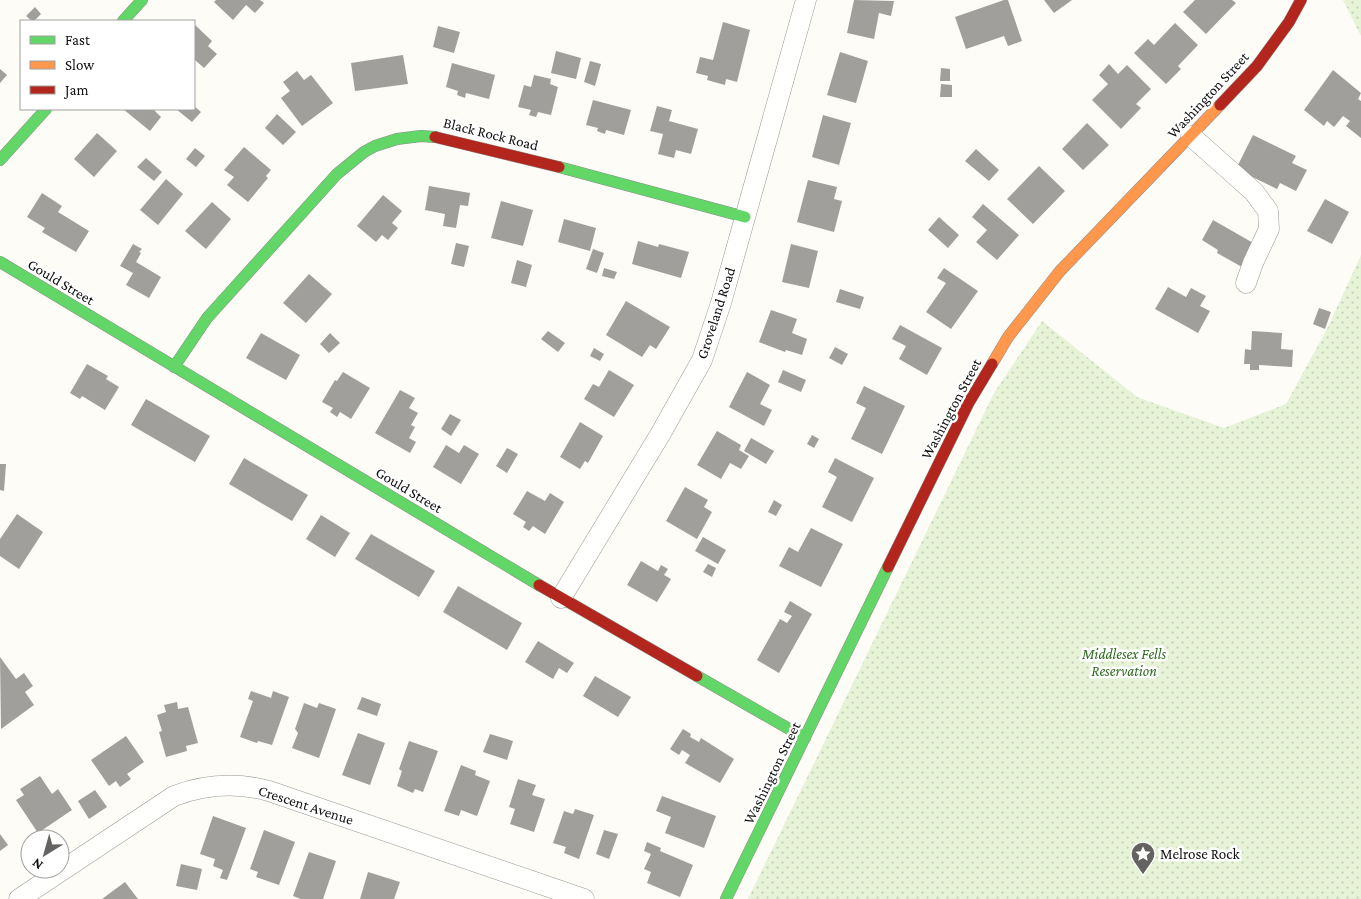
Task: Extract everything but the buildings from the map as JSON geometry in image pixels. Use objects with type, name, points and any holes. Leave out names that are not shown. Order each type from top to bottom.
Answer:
[{"type":"street","points":[[124,20],[142,0]]},
{"type":"street","name":"Groveland Road","points":[[561,598],[671,416],[702,360],[722,303],[806,0]]},
{"type":"street","name":"Washington Street","points":[[726,899],[921,498],[964,413],[1008,338],[1060,270],[1257,66],[1284,29],[1301,0]]},
{"type":"street","points":[[0,160],[45,110]]},
{"type":"street","name":"Black Rock Road","points":[[174,367],[207,318],[336,174],[364,152],[398,139],[421,136],[441,137],[745,217]]},
{"type":"street","points":[[1191,136],[1254,192],[1268,211],[1270,229],[1253,263],[1246,283]]},
{"type":"street","name":"Gould Street","points":[[0,262],[561,598],[805,738]]},
{"type":"street","name":"Crescent Avenue","points":[[20,899],[174,796],[200,787],[228,784],[255,787],[269,791],[584,899]]},
{"type":"green space","points":[[1343,0],[1361,0],[1361,36]]},
{"type":"green space","name":"Middlesex Fells Reservation","points":[[1361,255],[1361,899],[748,899],[994,393],[1042,321],[1137,397],[1224,428],[1286,404],[1327,329]]},
{"type":"traffic: fast","points":[[124,20],[142,0]]},
{"type":"traffic: fast","points":[[0,160],[45,110]]},
{"type":"traffic: fast","points":[[174,367],[207,318],[337,174],[364,152],[375,146],[397,139],[421,136],[435,137]]},
{"type":"traffic: fast","points":[[559,167],[745,217]]},
{"type":"traffic: fast","points":[[0,262],[539,585]]},
{"type":"traffic: fast","points":[[726,899],[888,567]]},
{"type":"traffic: fast","points":[[697,676],[805,738]]},
{"type":"traffic: slow","points":[[992,364],[1008,337],[1060,271],[1220,105]]},
{"type":"traffic: jam","points":[[1220,105],[1257,66],[1289,22],[1301,0]]},
{"type":"traffic: jam","points":[[435,137],[559,167]]},
{"type":"traffic: jam","points":[[888,567],[968,404],[992,364]]},
{"type":"traffic: jam","points":[[539,585],[697,676]]},
{"type":"place","name":"Melrose Rock","points":[[1143,875]]}]
